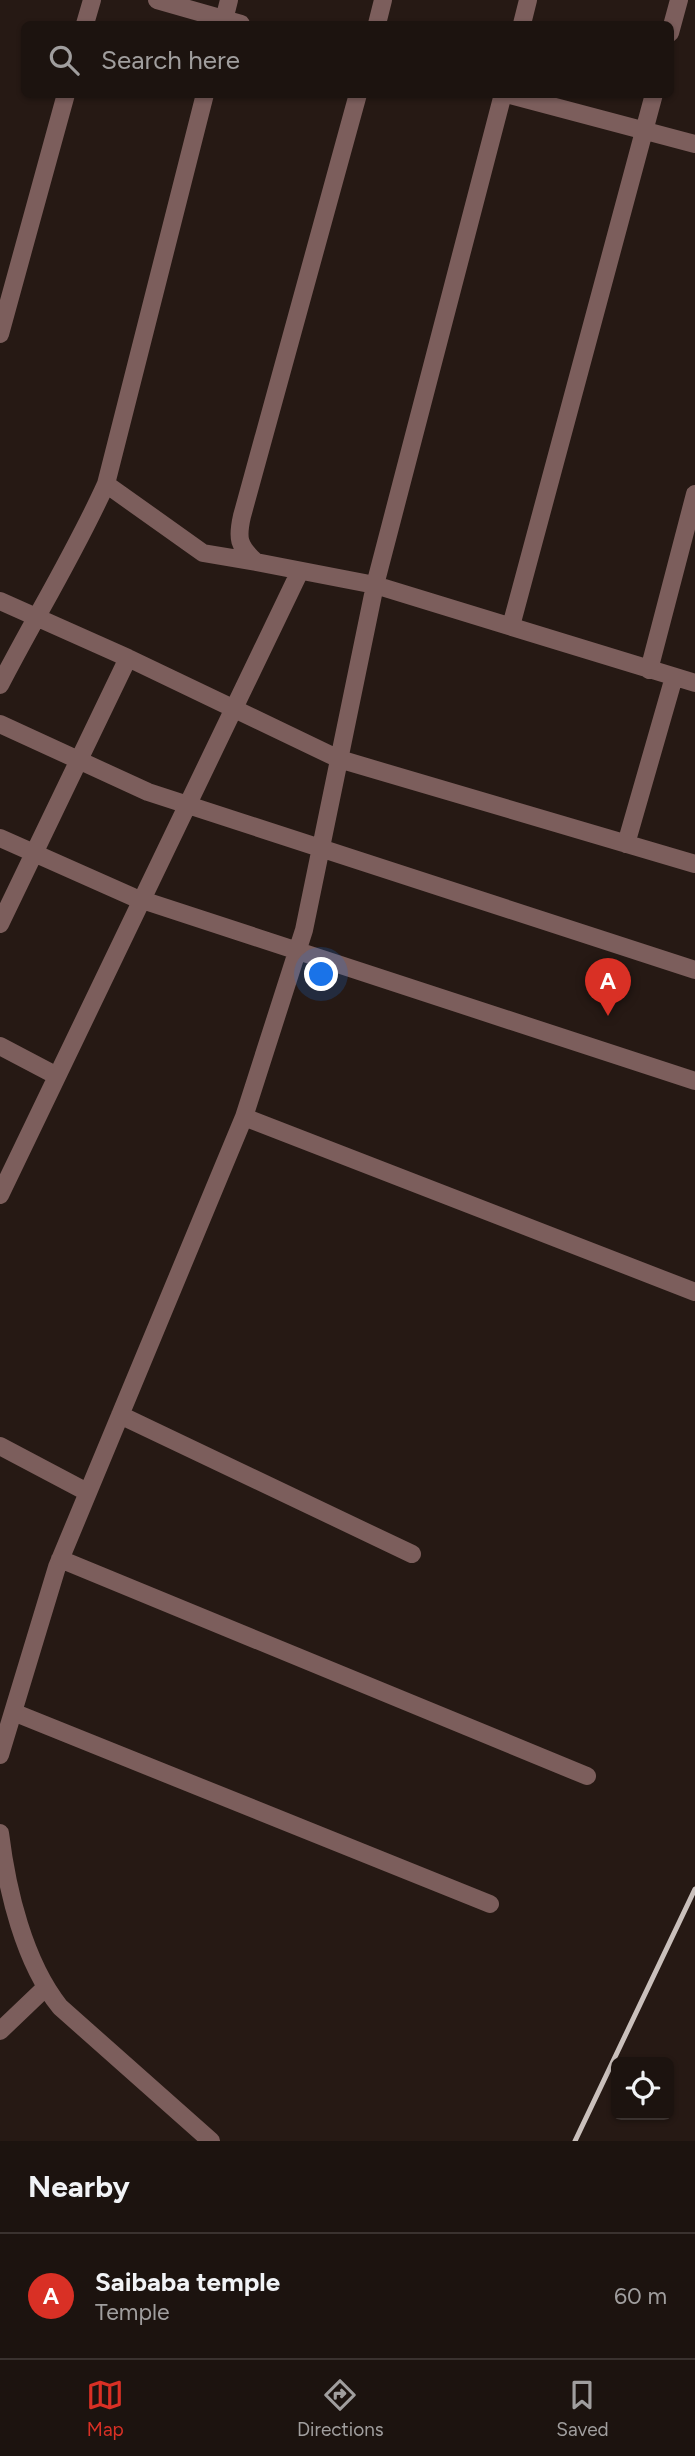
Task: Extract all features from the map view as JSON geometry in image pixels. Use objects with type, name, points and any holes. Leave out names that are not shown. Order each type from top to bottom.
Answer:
[{"type":"street","points":[[86,21],[92,0]]},
{"type":"street","points":[[157,0],[223,21]]},
{"type":"street","points":[[229,0],[229,21]]},
{"type":"street","points":[[378,21],[383,0]]},
{"type":"street","points":[[523,21],[528,0]]},
{"type":"street","points":[[673,21],[679,0]]},
{"type":"street","points":[[0,334],[65,98]]},
{"type":"street","points":[[0,685],[34,617],[82,537],[106,484],[204,98]]},
{"type":"street","points":[[256,562],[243,551],[238,534],[357,98]]},
{"type":"street","points":[[0,1755],[60,1559],[244,1117],[304,930],[375,585],[504,98]]},
{"type":"street","points":[[520,98],[695,144]]},
{"type":"street","points":[[511,626],[653,98]]},
{"type":"street","points":[[106,484],[203,553],[375,585],[695,683]]},
{"type":"street","points":[[649,670],[695,494]]},
{"type":"street","points":[[0,1195],[300,571]]},
{"type":"street","points":[[0,601],[128,658],[340,759],[695,864]]},
{"type":"street","points":[[0,924],[128,658]]},
{"type":"street","points":[[625,844],[674,677]]},
{"type":"street","points":[[0,724],[148,792],[695,970]]},
{"type":"street","points":[[0,838],[142,900],[695,1081]]},
{"type":"street","points":[[0,1046],[57,1076]]},
{"type":"street","points":[[244,1117],[695,1292]]},
{"type":"street","points":[[120,1415],[412,1554]]},
{"type":"street","points":[[0,1447],[88,1492]]},
{"type":"street","points":[[60,1559],[587,1776]]},
{"type":"street","points":[[13,1712],[490,1904]]},
{"type":"street","points":[[0,1835],[8,1893],[45,1987],[60,2007],[211,2141]]},
{"type":"street","points":[[0,2031],[45,1987]]},
{"type":"railway","points":[[575,2141],[695,1889]]},
{"type":"place","name":"Saibaba temple","points":[[608,1016]]}]
